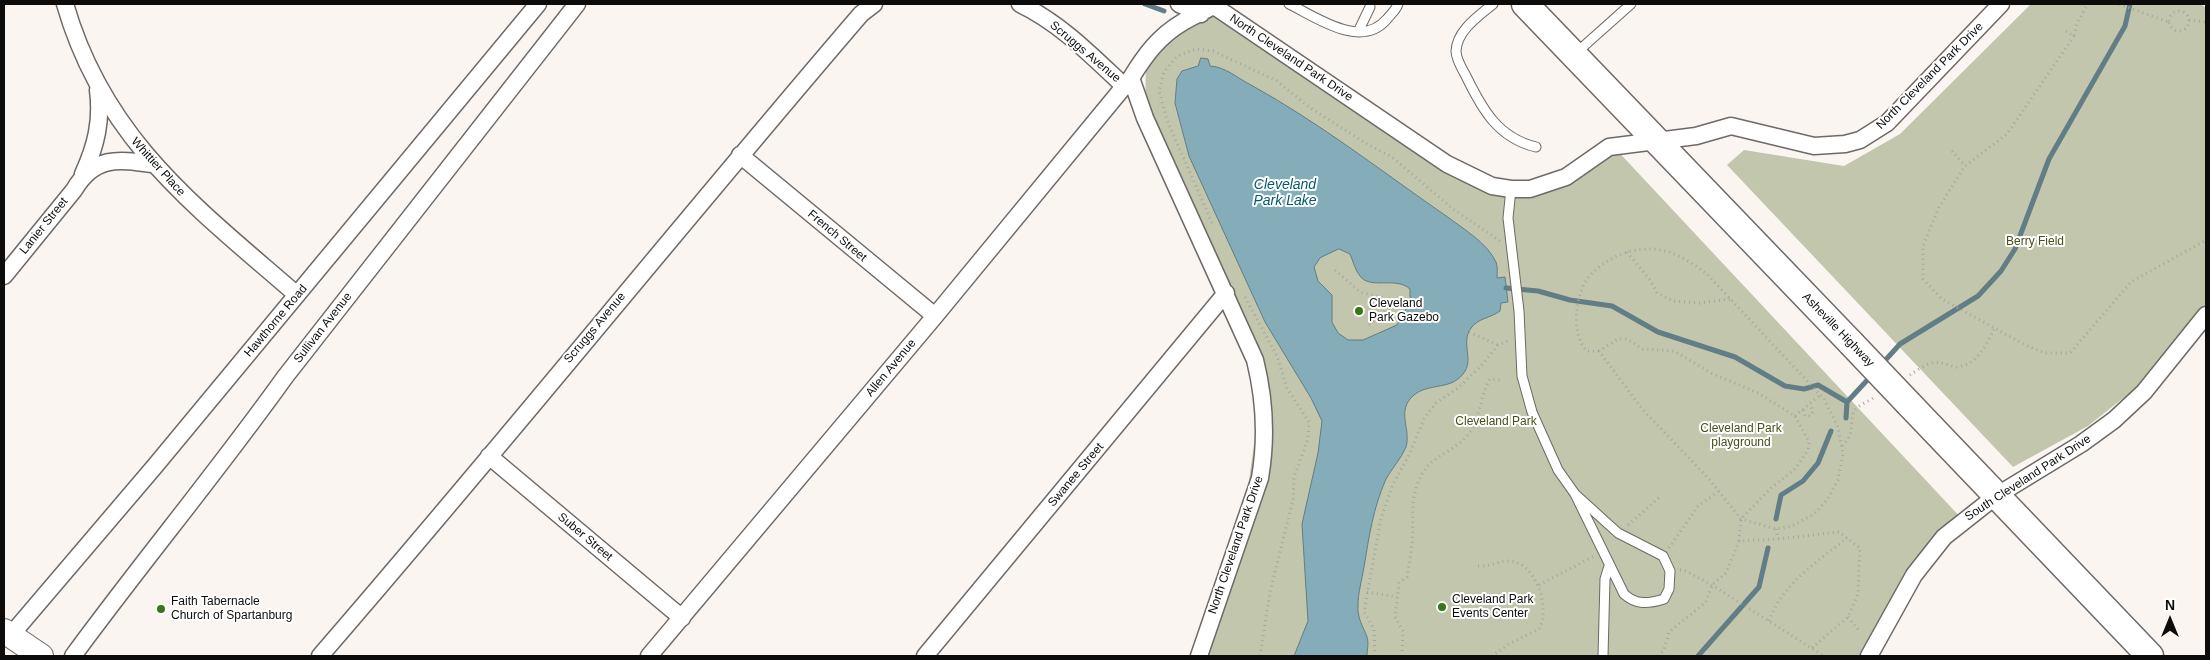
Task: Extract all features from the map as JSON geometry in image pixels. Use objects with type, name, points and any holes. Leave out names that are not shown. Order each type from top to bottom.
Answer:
[{"type":"main road","name":"Asheville Highway","points":[[1525,4],[2150,656]]},
{"type":"street","name":"Whittier Place","points":[[65,4],[76,37],[97,84],[126,131],[152,164],[179,192],[297,295]]},
{"type":"street","name":"Hawthorne Road","points":[[7,633],[297,295],[538,4]]},
{"type":"street","name":"Sullivan Avenue","points":[[73,656],[132,576],[246,432],[285,377],[576,4]]},
{"type":"street","name":"Scruggs Avenue","points":[[320,656],[740,155],[861,14],[874,4]]},
{"type":"street","name":"Scruggs Avenue","points":[[1020,4],[1048,21],[1128,82]]},
{"type":"street","points":[[1179,4],[1208,8]]},
{"type":"street","name":"North Cleveland Park Drive","points":[[1208,8],[1280,49],[1447,164],[1492,186],[1510,189],[1530,189],[1566,178],[1609,146],[1696,136],[1731,126],[1814,146],[1838,146],[1860,140],[1887,123],[2002,4]]},
{"type":"street","points":[[1128,82],[1146,53],[1157,41],[1185,21],[1208,8]]},
{"type":"street","name":"North Cleveland Park Drive","points":[[1128,82],[1255,360],[1266,418],[1265,449],[1260,478],[1199,656]]},
{"type":"street","name":"Allen Avenue","points":[[649,656],[935,316],[1128,82]]},
{"type":"street","name":"Lanier Street","points":[[4,276],[74,190],[83,174],[93,153],[98,130],[100,107],[97,84]]},
{"type":"street","name":"French Street","points":[[740,155],[935,316]]},
{"type":"street","name":"Lanier Street","points":[[83,174],[95,166],[108,161],[122,160],[152,164]]},
{"type":"street","name":"Swanee Street","points":[[925,656],[1226,293]]},
{"type":"street","name":"South Cleveland Park Drive","points":[[1869,656],[1914,575],[1928,555],[1963,520],[1996,496],[2081,444],[2114,420],[2144,392],[2206,315]]},
{"type":"street","name":"Suber Street","points":[[488,456],[682,618]]},
{"type":"street","points":[[7,633],[41,656]]},
{"type":"lane","points":[[1289,4],[1344,31],[1358,32],[1380,27],[1398,4]]},
{"type":"lane","points":[[1493,4],[1464,30],[1456,52],[1458,60],[1479,104],[1495,124],[1514,140],[1536,147]]},
{"type":"lane","points":[[1574,55],[1630,4]]},
{"type":"lane","points":[[1358,32],[1370,7]]},
{"type":"lane","points":[[1510,189],[1508,218],[1519,311],[1522,376],[1532,412],[1558,470],[1575,494],[1624,594],[1632,601],[1648,604],[1664,599],[1669,589],[1670,571],[1663,556],[1618,532],[1575,494]]},
{"type":"lane","points":[[1603,656],[1606,579],[1609,566]]},
{"type":"path","points":[[2088,4],[2078,23],[2074,36],[2007,134],[1965,166],[1939,207],[1923,246],[1923,278],[1942,300],[1994,329],[2045,353],[2070,353],[2131,282],[2206,240]]},
{"type":"path","points":[[2119,4],[2168,22],[2172,28],[2178,31],[2185,29],[2189,20],[2187,14],[2178,10],[2169,16],[2168,22]]},
{"type":"path","points":[[2189,20],[2206,22]]},
{"type":"path","points":[[2066,31],[2074,36]]},
{"type":"path","points":[[1213,225],[1167,120],[1159,92],[1164,72],[1178,56],[1196,49],[1213,51],[1277,81],[1309,107],[1367,144],[1392,157],[1453,210],[1512,252]]},
{"type":"path","points":[[1952,151],[1965,166]]},
{"type":"path","points":[[1599,351],[1643,410],[1709,479],[1741,519],[1776,529],[1792,526],[1814,514],[1826,500],[1838,480],[1843,454],[1842,446],[1838,427],[1824,399],[1706,273],[1684,257],[1652,248],[1626,251],[1603,264],[1586,280],[1576,310],[1576,325],[1581,345],[1587,350],[1599,351],[1618,339],[1627,339],[1643,349],[1674,351],[1711,373],[1758,393],[1795,416],[1809,442],[1808,450],[1796,468],[1771,488],[1741,519],[1739,541],[1726,573],[1712,585],[1706,602],[1669,632],[1664,650],[1658,656]]},
{"type":"path","points":[[1626,251],[1650,280],[1657,293],[1673,301],[1700,303],[1730,299]]},
{"type":"path","points":[[1335,270],[1360,292],[1409,305],[1498,346]]},
{"type":"path","points":[[1243,293],[1277,356],[1288,388],[1310,422],[1308,439],[1294,477],[1293,500],[1270,592],[1260,656]]},
{"type":"path","points":[[1369,325],[1396,301]]},
{"type":"path","points":[[1926,365],[1939,362],[1957,367],[1976,359],[1987,345],[1994,329]]},
{"type":"path","points":[[1375,656],[1374,629],[1364,612],[1381,518],[1393,484],[1408,457],[1425,417],[1436,403],[1458,388],[1498,346],[1520,335]]},
{"type":"path","points":[[1402,656],[1403,631],[1395,617],[1399,583],[1407,577],[1412,542],[1412,516],[1416,488],[1421,473],[1430,462],[1458,444],[1468,434],[1490,379],[1500,380]]},
{"type":"path","points":[[1795,416],[1820,396]]},
{"type":"path","points":[[1803,410],[1805,416],[1810,416],[1813,412],[1810,404]]},
{"type":"path","points":[[1842,446],[1849,439],[1853,431],[1852,419],[1855,411]]},
{"type":"path","points":[[1663,556],[1698,506],[1718,492]]},
{"type":"path","points":[[1776,529],[1778,539]]},
{"type":"path","points":[[1739,541],[1778,539],[1839,532],[1860,548],[1858,594],[1848,617],[1812,648]]},
{"type":"path","points":[[1769,621],[1774,607],[1788,588],[1847,538]]},
{"type":"path","points":[[1539,585],[1594,557]]},
{"type":"path","points":[[1478,566],[1490,567],[1508,561],[1524,568],[1539,585],[1544,614],[1539,629],[1509,644],[1492,656]]},
{"type":"path","points":[[1670,571],[1684,570],[1712,585],[1824,656]]},
{"type":"path","points":[[1367,592],[1398,597]]},
{"type":"path","points":[[1848,617],[1859,631]]},
{"type":"green space","name":"Berry Field","points":[[2031,4],[2201,4],[2206,8],[2206,304],[2146,380],[2088,426],[2013,467],[1727,165],[1744,150],[1844,166],[1900,134]]},
{"type":"green space","name":"Cleveland Park","points":[[1219,10],[1447,164],[1530,189],[1612,145],[1963,520],[1896,607],[1870,656],[1203,656],[1241,536],[1262,389],[1145,118],[1146,53]]},
{"type":"water","name":"Cleveland Park Lake","points":[[1201,58],[1208,59],[1210,66],[1221,68],[1231,73],[1327,132],[1475,237],[1496,262],[1497,278],[1505,277],[1508,302],[1501,303],[1500,311],[1477,322],[1471,328],[1467,340],[1468,363],[1463,374],[1451,383],[1416,393],[1410,399],[1405,410],[1406,447],[1386,479],[1378,501],[1359,591],[1358,614],[1368,639],[1367,656],[1294,656],[1308,621],[1302,524],[1318,453],[1322,421],[1311,398],[1265,322],[1189,156],[1175,103],[1177,79],[1182,71],[1198,66]],"holes":[[[1339,249],[1350,254],[1357,271],[1364,280],[1377,283],[1398,283],[1410,289],[1410,301],[1397,325],[1363,340],[1348,340],[1338,333],[1332,322],[1332,295],[1318,281],[1314,267],[1320,258]]]},
{"type":"waterway","points":[[1145,4],[1164,11]]},
{"type":"waterway","points":[[1881,365],[1900,344],[1978,296],[2001,271],[2015,249],[2049,159],[2125,26],[2130,4]]},
{"type":"waterway","points":[[1506,288],[1538,291],[1570,300],[1612,306],[1658,332],[1735,357],[1785,386],[1804,389],[1818,385],[1847,402]]},
{"type":"waterway","points":[[1846,418],[1847,402],[1872,375]]},
{"type":"waterway","points":[[1776,519],[1781,495],[1803,481],[1818,463],[1831,431]]},
{"type":"waterway","points":[[1698,656],[1759,587],[1768,548]]},
{"type":"place","name":"Cleveland Park Gazebo","points":[[1359,311]]},
{"type":"place","name":"Cleveland Park Events Center","points":[[1442,607]]},
{"type":"place","name":"Faith Tabernacle Church of Spartanburg","points":[[161,609]]},
{"type":"park label","name":"Cleveland Park playground","points":[[1741,436]]}]
